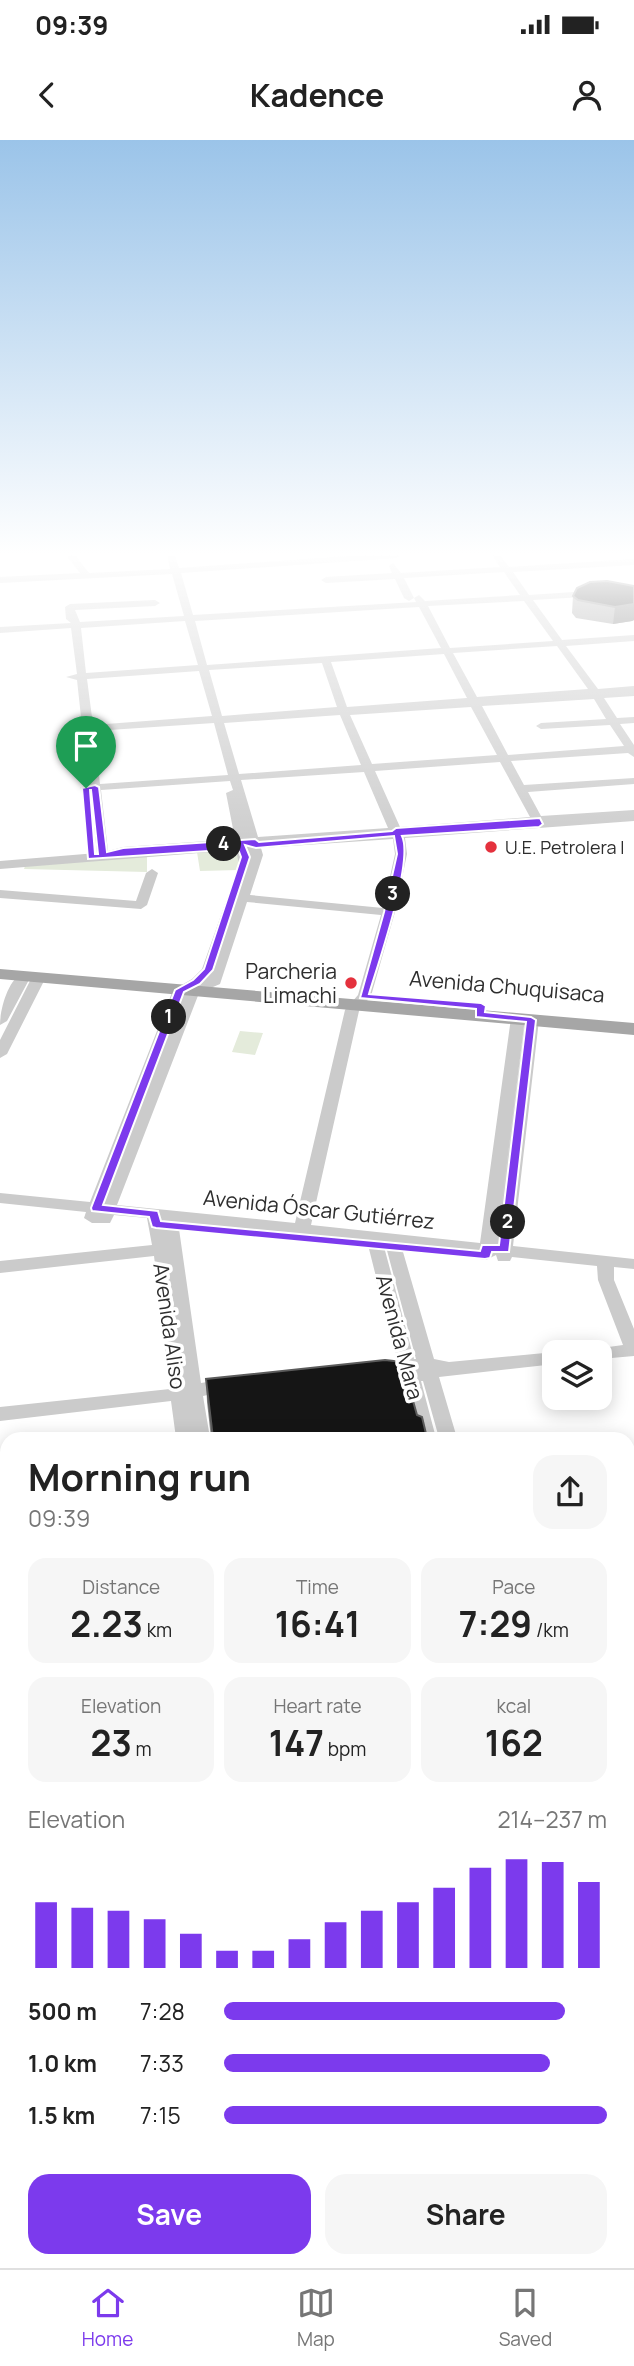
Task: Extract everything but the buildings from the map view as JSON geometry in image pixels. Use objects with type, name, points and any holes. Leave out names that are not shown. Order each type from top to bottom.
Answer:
[{"type":"main road","name":"Avenida Chuquisaca","points":[[0,966],[196,987]]},
{"type":"main road","name":"Avenida Chuquisaca","points":[[0,974],[634,1019]]},
{"type":"main road","name":"Avenida Chuquisaca","points":[[480,1010],[525,1019],[634,1029]]},
{"type":"street","points":[[74,654],[97,857]]},
{"type":"street","points":[[100,1213],[196,987],[244,898],[257,855],[197,654]]},
{"type":"street","points":[[76,675],[381,654]]},
{"type":"street","points":[[448,654],[538,822]]},
{"type":"street","points":[[568,654],[633,750]]},
{"type":"street","points":[[301,1233],[352,1010],[360,1000],[389,912],[401,854],[396,832],[343,710],[325,659]]},
{"type":"street","points":[[84,728],[634,691]]},
{"type":"street","points":[[541,726],[634,720]]},
{"type":"street","points":[[90,788],[633,750]]},
{"type":"street","points":[[232,916],[245,864],[233,777]]},
{"type":"street","points":[[519,789],[634,781]]},
{"type":"street","points":[[0,865],[97,857],[123,851],[634,816]]},
{"type":"street","points":[[0,894],[141,905],[152,873]]},
{"type":"street","points":[[244,898],[389,912]]},
{"type":"street","points":[[0,1021],[32,977]]},
{"type":"street","points":[[0,1054],[32,977]]},
{"type":"street","points":[[486,1251],[525,1019]]},
{"type":"street","points":[[505,1253],[525,1019]]},
{"type":"street","name":"Avenida Óscar Gutiérrez","points":[[0,1198],[162,1220],[505,1253],[605,1265],[634,1272]]},
{"type":"street","name":"Avenida Óscar Gutiérrez","points":[[0,1208],[100,1213]]},
{"type":"street","name":"Avenida Aliso","points":[[162,1220],[190,1394],[200,1432]]},
{"type":"street","name":"Avenida Mara","points":[[374,1241],[425,1432]]},
{"type":"street","name":"Avenida Mara","points":[[393,1243],[446,1432]]},
{"type":"street","points":[[0,1267],[166,1250]]},
{"type":"street","name":"Avenida Óscar Gutiérrez","points":[[605,1265],[634,1264]]},
{"type":"street","points":[[605,1265],[606,1280],[634,1350],[612,1352]]},
{"type":"street","points":[[369,1376],[542,1358]]},
{"type":"street","points":[[0,1415],[242,1389]]},
{"type":"street","name":"Avenida Aliso","points":[[186,1432],[190,1394]]},
{"type":"green space","points":[[235,849],[240,852],[239,870],[200,871],[197,852]]},
{"type":"green space","points":[[147,856],[147,872],[24,869],[25,866]]},
{"type":"green space","points":[[240,1031],[263,1033],[255,1055],[232,1052]]},
{"type":"place","name":"U.E. Petrolera I","points":[[491,847]]},
{"type":"place","name":"Parcheria Limachi","points":[[351,983]]},
{"type":"route","points":[[86,788],[91,857],[103,856],[123,851],[255,842],[256,845],[397,834],[539,824],[537,820],[396,831],[397,834],[400,841],[401,854],[389,912],[364,996],[481,1006],[480,1014],[531,1020],[505,1249],[486,1247],[485,1255],[156,1224],[154,1214],[96,1208],[180,990],[197,982],[208,970],[245,864],[245,857],[242,846],[103,856],[95,787],[86,788]]}]
